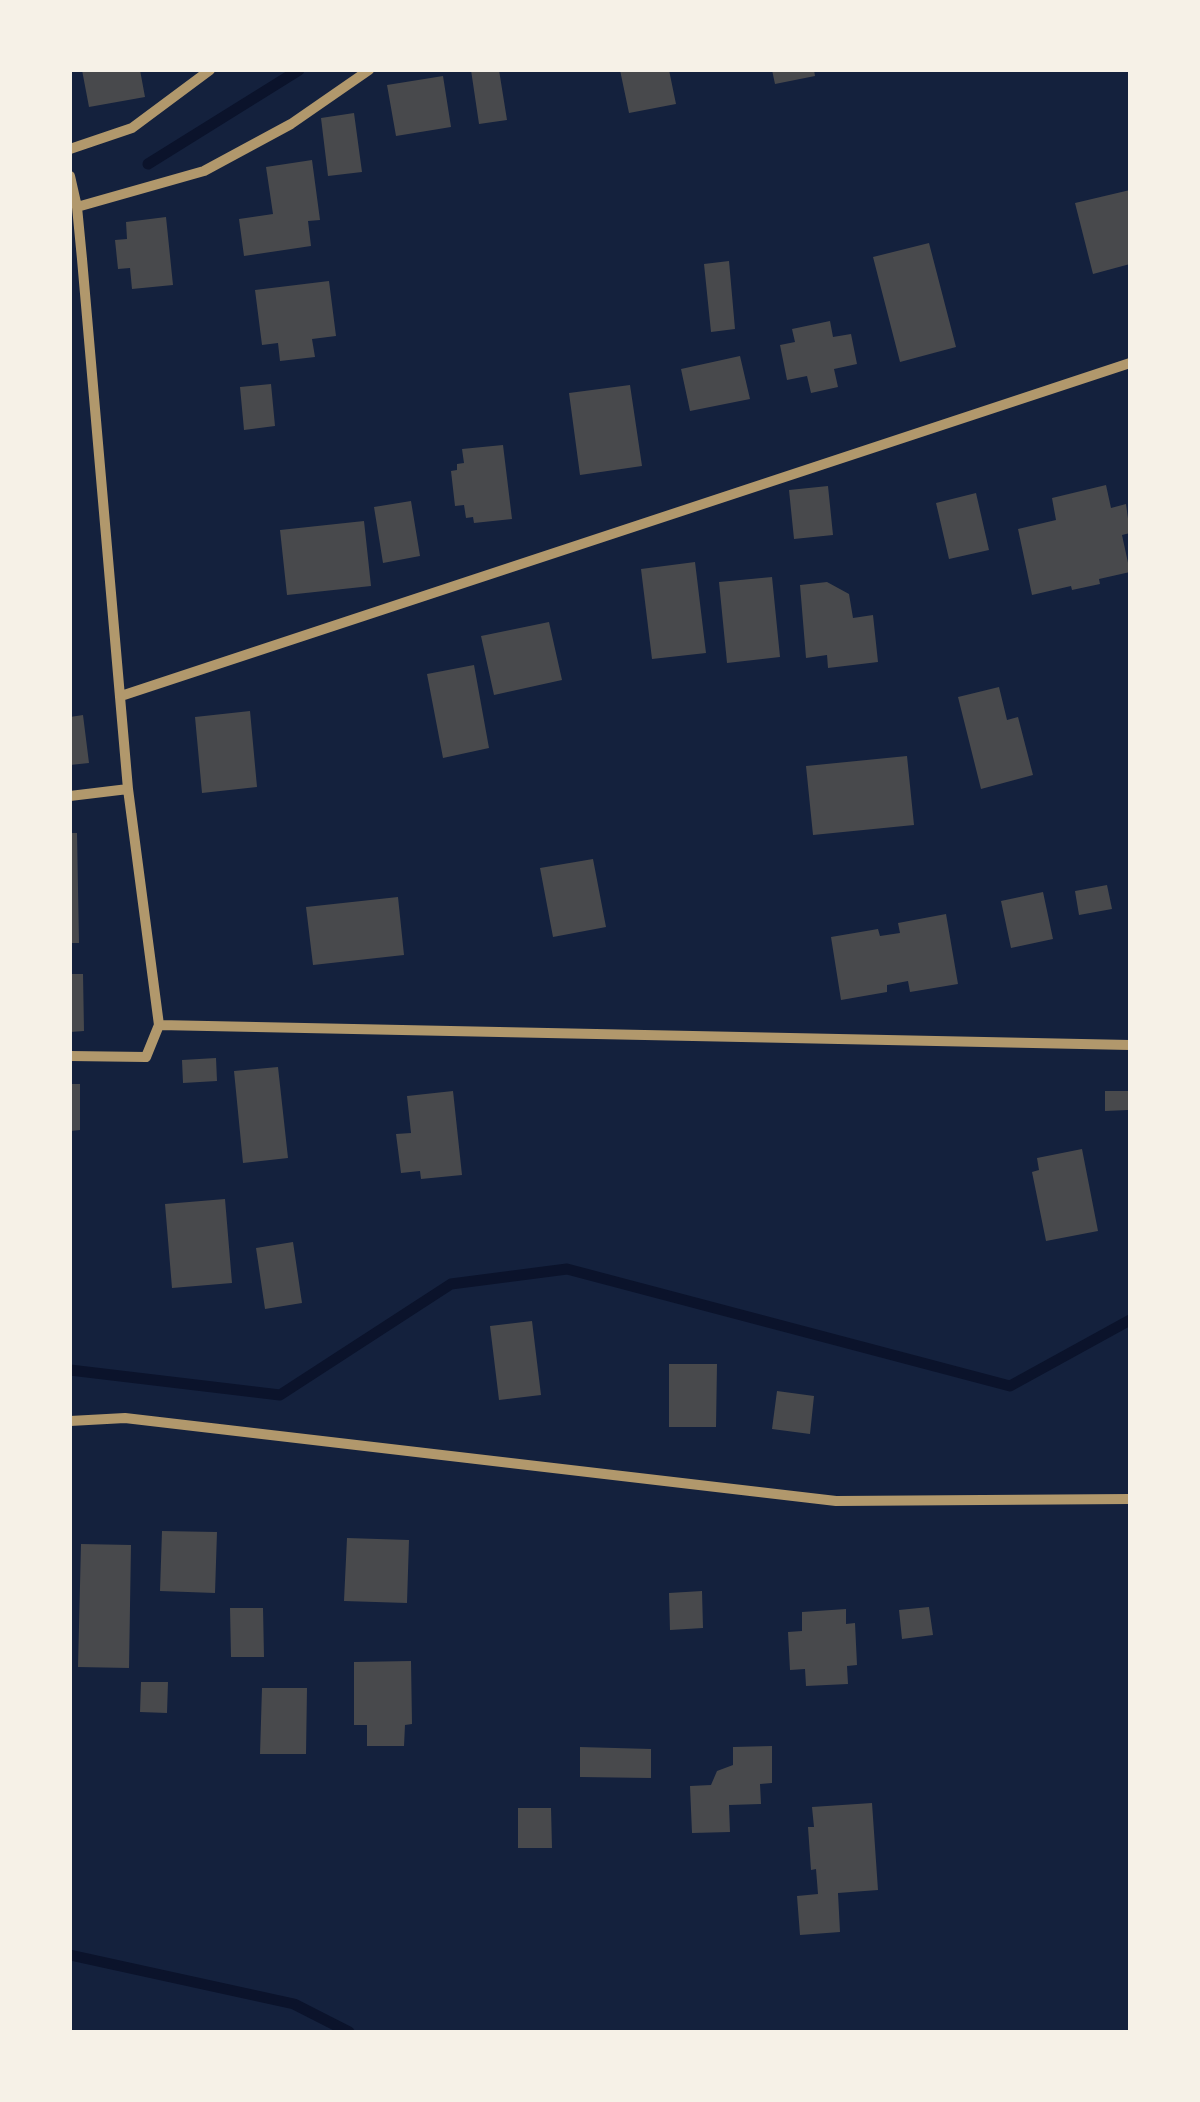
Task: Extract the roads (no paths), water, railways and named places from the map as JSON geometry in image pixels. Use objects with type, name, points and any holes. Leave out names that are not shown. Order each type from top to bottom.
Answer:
[{"type":"street","points":[[70,149],[132,128],[210,70]]},
{"type":"street","points":[[78,207],[204,171],[291,124],[369,70]]},
{"type":"street","points":[[70,176],[78,207],[128,790],[159,1026],[146,1056],[70,1056]]},
{"type":"street","points":[[121,696],[1130,363]]},
{"type":"street","points":[[70,796],[128,790]]},
{"type":"street","points":[[159,1026],[1130,1045]]},
{"type":"street","points":[[70,1421],[125,1418],[836,1501],[1130,1498]]},
{"type":"waterway","points":[[148,164],[299,70]]},
{"type":"waterway","points":[[70,1370],[280,1395],[451,1284],[567,1269],[1010,1386],[1130,1320]]},
{"type":"waterway","points":[[70,1955],[294,2004],[349,2032]]}]
